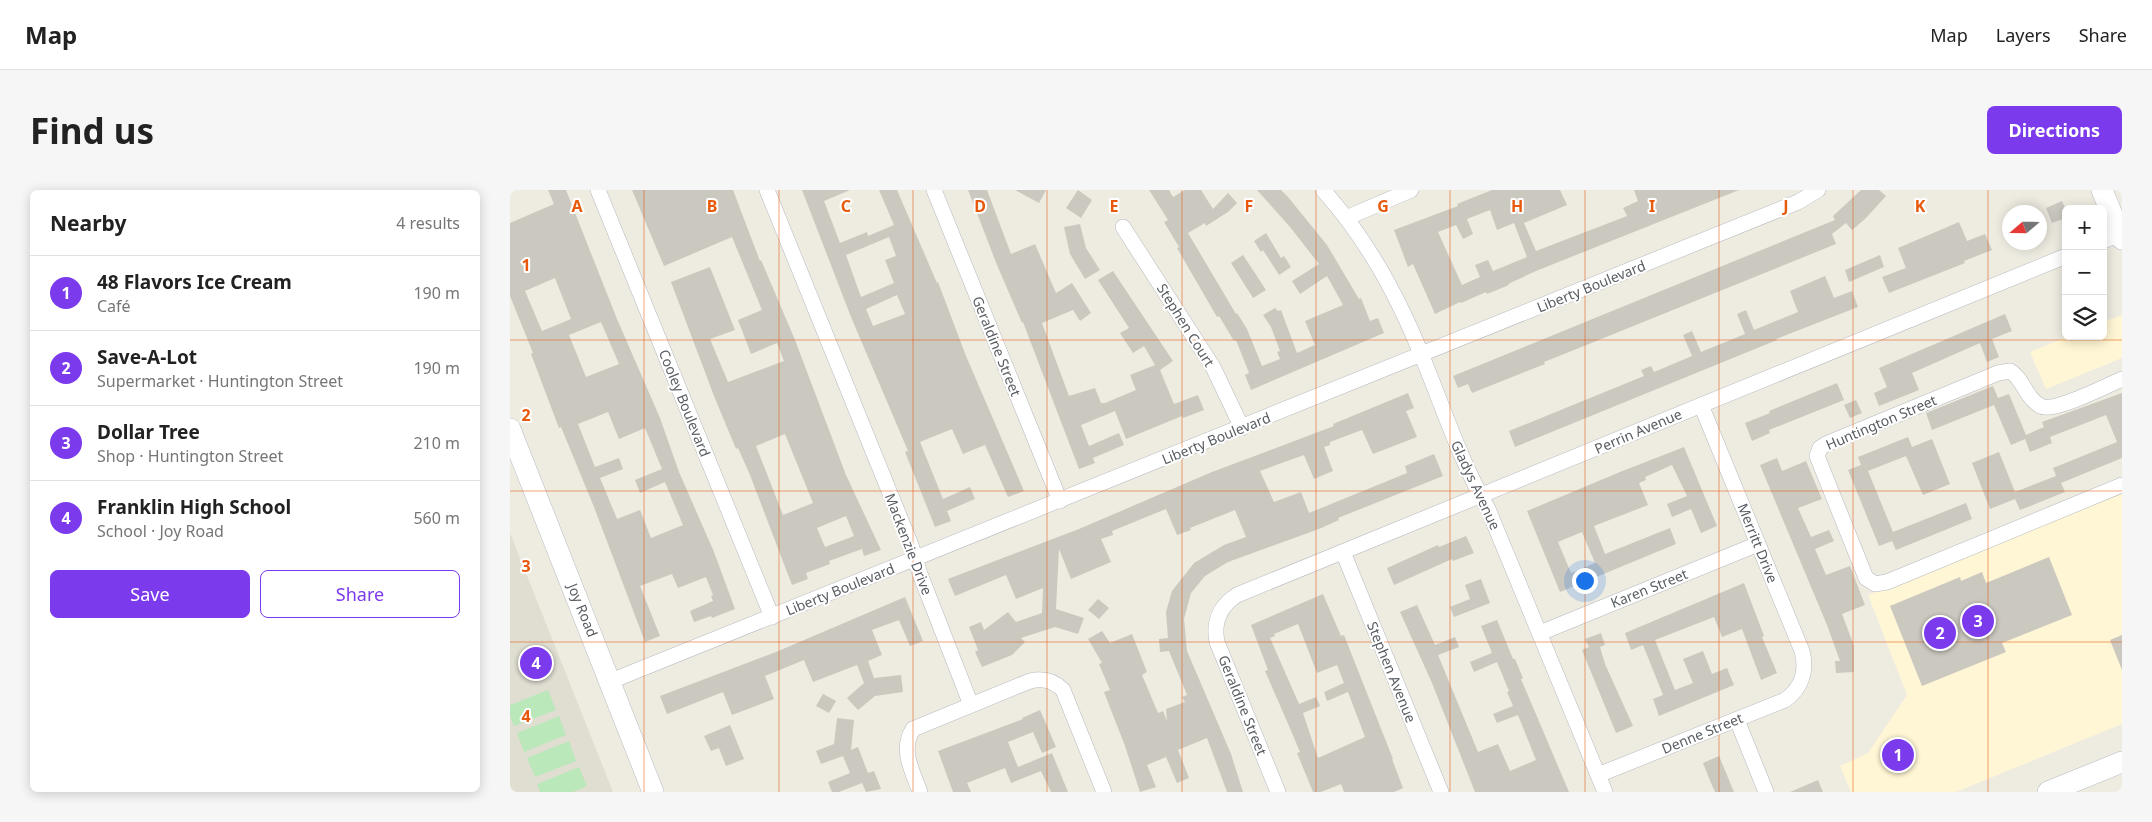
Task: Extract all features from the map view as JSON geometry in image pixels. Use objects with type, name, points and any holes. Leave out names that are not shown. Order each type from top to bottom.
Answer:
[{"type":"street","name":"Cooley Boulevard","points":[[598,190],[772,617]]},
{"type":"street","name":"Mackenzie Drive","points":[[767,190],[907,536],[971,705]]},
{"type":"street","name":"Geraldine Street","points":[[934,190],[1060,501]]},
{"type":"street","name":"Gladys Avenue","points":[[1323,190],[1346,218],[1386,279],[1420,354],[1473,482],[1488,509],[1605,792]]},
{"type":"street","points":[[1346,218],[1411,190]]},
{"type":"street","name":"Liberty Boulevard","points":[[611,682],[1798,202],[1818,190]]},
{"type":"street","points":[[2102,190],[2115,238]]},
{"type":"street","name":"Stephen Court","points":[[1123,227],[1212,367],[1242,428]]},
{"type":"street","name":"Perrin Avenue","points":[[1219,616],[1224,606],[1237,595],[2062,258]]},
{"type":"street","name":"Huntington Street","points":[[2122,379],[2057,407],[2044,407],[2027,394],[2016,375],[2010,371],[1998,373],[1826,444],[1820,448],[1817,456],[1866,578],[1875,584],[1887,582],[2122,485]]},
{"type":"street","name":"Merritt Drive","points":[[1701,405],[1802,651],[1804,670],[1800,683]]},
{"type":"street","name":"Joy Road","points":[[510,429],[653,792]]},
{"type":"street","name":"Karen Street","points":[[1540,633],[1758,544]]},
{"type":"street","name":"Stephen Avenue","points":[[1343,552],[1441,792]]},
{"type":"street","name":"Geraldine Street","points":[[1219,616],[1216,624],[1217,642],[1278,792]]},
{"type":"street","points":[[920,792],[907,755],[908,737],[913,729],[1036,680],[1054,682],[1063,690],[1104,792]]},
{"type":"street","name":"Denne Street","points":[[1598,775],[1785,700],[1800,683]]},
{"type":"street","points":[[1737,720],[1766,792]]},
{"type":"street","points":[[2048,792],[2122,762]]},
{"type":"shaded area","points":[[2122,315],[2122,358],[2046,389],[2030,352],[2062,339],[2107,340],[2107,321]]},
{"type":"shaded area","points":[[2122,493],[2122,724],[1956,792],[1851,792],[1840,766],[1868,753],[1907,695],[1868,595]]},
{"type":"shaded area","points":[[510,533],[613,792],[510,792]]},
{"type":"green space","points":[[548,690],[556,710],[514,726],[510,716],[510,705]]},
{"type":"green space","points":[[559,716],[566,735],[524,752],[517,733]]},
{"type":"green space","points":[[569,741],[576,761],[535,777],[527,758]]},
{"type":"green space","points":[[579,767],[587,786],[573,792],[540,792],[537,784]]},
{"type":"building","points":[[548,190],[566,190],[617,319],[660,418],[679,472],[714,552],[735,609],[712,618],[711,616],[694,622],[690,611],[713,601],[711,596],[713,595],[706,577],[678,588],[672,574],[640,586],[660,636],[645,642],[594,507],[561,427],[559,428],[531,354],[533,353],[510,296],[510,223],[554,204]],"holes":[[[555,278],[571,319],[542,331],[525,291]],[[601,322],[619,364],[586,377],[569,335]],[[608,412],[619,439],[645,428],[662,469],[635,480],[640,493],[665,482],[683,525],[651,538],[640,510],[617,519],[600,478],[623,469],[619,458],[595,467],[578,424]]]},
{"type":"building","points":[[632,190],[733,190],[760,261],[795,340],[846,475],[881,550],[864,556],[862,549],[829,561],[830,564],[806,573],[808,579],[792,585],[750,475],[738,448],[736,449],[714,396],[671,282],[710,267],[735,330],[710,339],[728,382],[784,361],[777,343],[751,354],[738,320],[762,310],[732,237],[664,266]],"holes":[[[785,434],[813,503],[783,515],[756,446]],[[846,516],[854,536],[825,547],[817,528]]]},
{"type":"building","points":[[802,190],[850,190],[824,201],[840,243],[867,232],[868,236],[894,225],[879,190],[897,190],[938,282],[966,356],[1024,491],[1008,497],[985,445],[963,454],[952,429],[920,442],[943,499],[970,487],[975,499],[947,511],[951,521],[935,527],[905,452],[908,451],[851,317]],"holes":[[[889,237],[896,256],[885,260],[894,283],[861,297],[846,255]],[[897,295],[905,314],[873,326],[866,309]]]},
{"type":"building","points":[[968,190],[987,190],[1011,254],[1035,244],[1056,293],[1072,283],[1091,313],[1080,321],[1073,310],[1042,323],[1069,396],[1095,388],[1101,403],[1105,403],[1136,390],[1130,375],[1155,365],[1144,346],[1133,353],[1120,333],[1129,328],[1098,280],[1113,271],[1173,361],[1160,370],[1174,404],[1198,395],[1204,410],[1183,418],[1182,416],[1126,439],[1115,411],[1081,425],[1089,446],[1119,433],[1124,445],[1093,458],[1095,463],[1079,469],[1023,322],[997,265]]},
{"type":"building","points":[[1015,190],[1046,190],[1039,203]]},
{"type":"building","points":[[1078,190],[1092,200],[1081,218],[1066,208]]},
{"type":"building","points":[[1149,190],[1169,190],[1173,197],[1185,190],[1201,190],[1213,209],[1228,193],[1237,203],[1228,212],[1206,226],[1205,223],[1188,233],[1236,314],[1247,329],[1262,366],[1280,359],[1277,352],[1280,351],[1271,327],[1263,315],[1275,308],[1278,311],[1281,310],[1297,353],[1315,345],[1305,321],[1343,305],[1327,276],[1300,294],[1292,281],[1319,264],[1290,227],[1257,190],[1281,190],[1288,197],[1327,245],[1359,299],[1361,298],[1370,321],[1378,318],[1384,333],[1251,390],[1245,375],[1249,373],[1236,340],[1234,341],[1219,316],[1217,317],[1177,248],[1179,247],[1164,222],[1168,220]]},
{"type":"building","points":[[1492,190],[1560,190],[1567,205],[1524,223],[1536,251],[1627,216],[1623,208],[1638,201],[1634,190],[1739,190],[1536,271],[1487,294],[1486,292],[1460,302],[1435,314],[1413,264],[1408,267],[1394,230],[1458,206],[1457,204]],"holes":[[[1490,210],[1497,230],[1514,223],[1527,257],[1493,271],[1488,260],[1475,265],[1480,277],[1462,285],[1438,232],[1456,225],[1463,239],[1473,234],[1467,219]]]},
{"type":"building","points":[[1861,190],[1879,190],[1886,196],[1852,230],[1846,223],[1832,234],[1836,244],[1472,393],[1468,384],[1458,388],[1453,376],[1835,220],[1833,216]]},
{"type":"building","points":[[2062,201],[2064,205],[2062,205],[2062,219],[2052,223],[2047,208]]},
{"type":"building","points":[[1959,222],[1967,241],[1985,234],[1992,250],[1964,261],[1965,263],[1889,293],[1882,277],[1906,268],[1898,248]]},
{"type":"building","points":[[1080,224],[1086,248],[1100,270],[1085,279],[1070,254],[1064,227]]},
{"type":"building","points":[[1266,233],[1281,258],[1284,256],[1291,267],[1279,275],[1263,250],[1261,252],[1254,241]]},
{"type":"building","points":[[1243,255],[1266,290],[1253,298],[1231,263]]},
{"type":"building","points":[[1880,255],[1884,267],[1849,282],[1845,270]]},
{"type":"building","points":[[1825,276],[1834,298],[1852,291],[1858,307],[1515,447],[1509,431],[1644,376],[1641,370],[1651,366],[1654,372],[1692,356],[1683,335],[1692,331],[1701,352],[1745,334],[1737,314],[1746,310],[1754,330],[1798,312],[1790,291]]},
{"type":"building","points":[[2005,314],[2012,331],[1992,339],[1999,357],[1987,362],[1980,343],[1912,373],[1919,390],[1879,406],[1874,393],[1887,387],[1879,368]]},
{"type":"building","points":[[1837,383],[1844,400],[1769,430],[1770,433],[1752,441],[1745,423]]},
{"type":"building","points":[[1993,386],[1998,398],[2009,394],[2026,435],[2044,427],[2042,422],[2122,393],[2122,458],[2061,483],[2065,492],[2020,510],[2015,499],[1990,509],[1972,463],[1999,452],[2015,492],[2056,476],[2053,468],[2117,442],[2106,415],[2050,437],[2052,443],[2030,452],[2025,439],[2011,445],[1994,405],[1932,430],[1926,413]]},
{"type":"building","points":[[1408,393],[1414,408],[1406,411],[1417,437],[1373,454],[1362,430],[1330,442],[1330,445],[1324,447],[1333,471],[1314,479],[1304,455],[1260,471],[1274,502],[1301,492],[1309,513],[1407,473],[1405,466],[1434,454],[1443,476],[1338,518],[1339,520],[1319,529],[1228,562],[1205,576],[1191,593],[1184,619],[1187,651],[1231,754],[1243,792],[1227,792],[1207,738],[1178,750],[1189,778],[1177,783],[1166,757],[1147,765],[1156,787],[1140,792],[1104,692],[1110,690],[1099,664],[1102,663],[1088,639],[1102,631],[1110,643],[1132,634],[1147,672],[1142,675],[1158,713],[1163,711],[1167,721],[1166,709],[1185,702],[1182,697],[1187,695],[1169,651],[1160,652],[1159,639],[1168,638],[1166,612],[1172,591],[1194,563],[1224,545],[1246,537],[1235,510],[1177,535],[1166,509],[1112,531],[1113,535],[1101,539],[1111,562],[1071,579],[1059,549],[1056,609],[1084,618],[1078,634],[1055,627],[1021,638],[1025,642],[1012,655],[982,667],[975,652],[978,650],[969,627],[981,622],[984,630],[1008,612],[1016,622],[1042,613],[1043,588],[1016,599],[1006,575],[955,596],[948,579],[1079,529],[1212,472],[1334,426],[1333,424]]},
{"type":"building","points":[[1856,400],[1862,413],[1850,418],[1844,405]]},
{"type":"building","points":[[1908,437],[1912,447],[1932,439],[1950,484],[1923,495],[1906,456],[1868,471],[1893,532],[1966,503],[1972,519],[1896,550],[1892,541],[1879,546],[1848,470],[1861,465],[1858,457]]},
{"type":"building","points":[[1684,447],[1717,526],[1701,533],[1691,509],[1672,517],[1667,504],[1687,496],[1672,465],[1645,477],[1646,480],[1639,483],[1648,505],[1594,526],[1605,554],[1670,528],[1676,544],[1560,592],[1527,511]],"holes":[[[1582,532],[1595,563],[1571,573],[1558,542]]]},
{"type":"building","points":[[1777,458],[1782,471],[1806,461],[1822,499],[1798,508],[1811,537],[1829,530],[1834,541],[1815,549],[1826,575],[1850,566],[1865,605],[1842,614],[1854,646],[1854,672],[1836,673],[1835,661],[1840,661],[1827,625],[1760,465]]},
{"type":"building","points":[[1466,536],[1474,553],[1453,561],[1452,559],[1394,585],[1387,568],[1438,545],[1439,547]]},
{"type":"building","points":[[2049,557],[2072,615],[2002,643],[2006,652],[1922,686],[1890,606],[1960,577],[1961,581],[1982,572],[1986,583]]},
{"type":"building","points":[[1481,579],[1490,603],[1454,617],[1450,607],[1470,599],[1465,585]]},
{"type":"building","points":[[1744,583],[1764,636],[1762,637],[1777,673],[1761,680],[1742,629],[1722,637],[1714,617],[1655,640],[1675,690],[1693,683],[1683,659],[1703,651],[1712,674],[1727,668],[1734,685],[1659,716],[1653,699],[1663,695],[1643,645],[1631,650],[1625,633]]},
{"type":"building","points":[[1323,594],[1341,636],[1344,635],[1403,788],[1394,792],[1344,792],[1341,784],[1321,792],[1313,792],[1297,753],[1300,752],[1265,671],[1268,670],[1251,625]],"holes":[[[1298,624],[1317,673],[1337,665],[1344,683],[1324,692],[1327,701],[1348,692],[1365,737],[1318,758],[1303,713],[1320,706],[1316,697],[1299,704],[1270,638],[1275,636],[1274,634]]]},
{"type":"building","points":[[905,597],[923,641],[910,646],[899,620],[872,630],[882,655],[868,661],[874,678],[901,675],[903,692],[875,696],[858,710],[847,698],[864,683],[857,665],[813,682],[804,660],[765,676],[774,699],[732,715],[723,692],[667,714],[660,696],[776,652]]},
{"type":"building","points":[[1098,599],[1109,608],[1099,619],[1088,610]]},
{"type":"building","points":[[1417,605],[1435,645],[1455,637],[1459,647],[1438,655],[1478,752],[1498,744],[1510,771],[1536,760],[1518,715],[1497,723],[1493,714],[1513,706],[1497,662],[1474,672],[1470,662],[1492,653],[1481,626],[1497,620],[1523,678],[1521,679],[1569,792],[1475,792],[1432,683],[1400,612]]},
{"type":"building","points":[[1601,633],[1605,645],[1600,647],[1605,664],[1633,726],[1616,733],[1582,650],[1589,647],[1585,639]]},
{"type":"building","points":[[2122,635],[2122,670],[2110,640]]},
{"type":"building","points":[[823,694],[836,701],[829,713],[816,706]]},
{"type":"building","points":[[1040,710],[1056,747],[1042,753],[1033,732],[1008,742],[1018,767],[1052,753],[1068,792],[1051,792],[1041,771],[1011,783],[1005,768],[967,783],[971,792],[953,792],[938,751],[1023,719]]},
{"type":"building","points":[[837,718],[854,720],[851,750],[858,747],[868,773],[874,771],[881,789],[866,792],[862,783],[839,792],[832,792],[828,782],[850,773],[843,756],[821,764],[816,751],[834,744]]},
{"type":"building","points":[[730,725],[744,759],[726,766],[719,748],[711,751],[704,736]]},
{"type":"building","points":[[1719,756],[1734,792],[1715,792],[1711,783],[1703,763]]},
{"type":"building","points":[[1818,780],[1823,792],[1790,792]]},
{"type":"place","name":"Dollar Tree","points":[[1978,621]]},
{"type":"place","name":"Save-A-Lot","points":[[1940,633]]},
{"type":"place","name":"Franklin High School","points":[[536,663]]},
{"type":"place","name":"48 Flavors Ice Cream","points":[[1898,755]]}]
